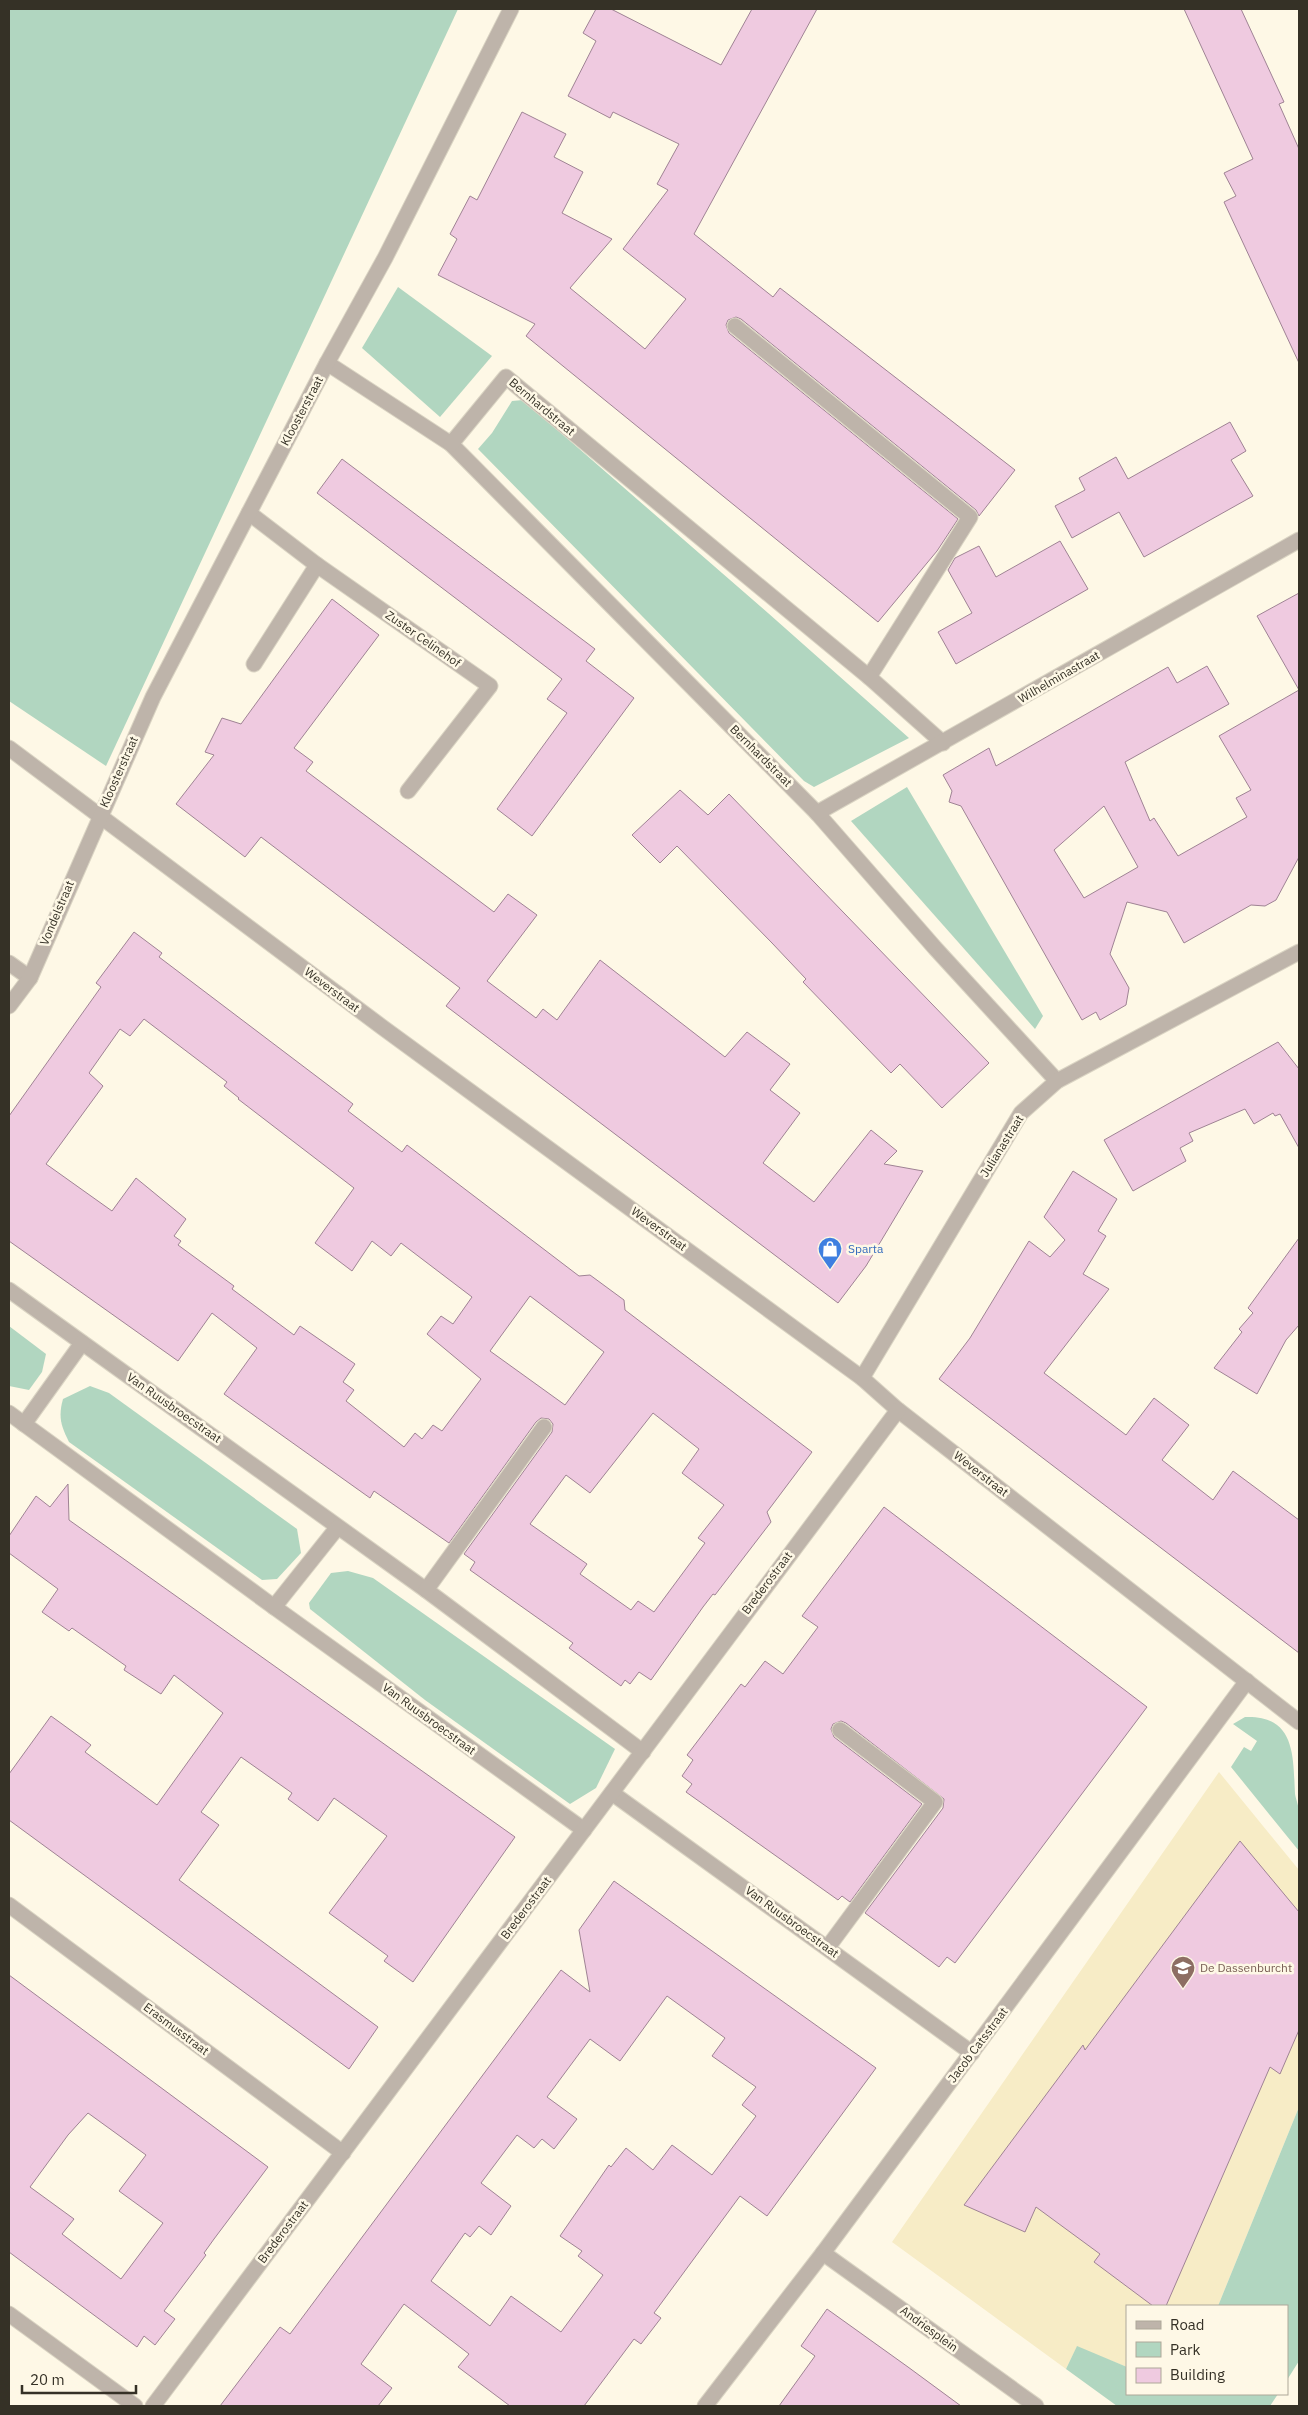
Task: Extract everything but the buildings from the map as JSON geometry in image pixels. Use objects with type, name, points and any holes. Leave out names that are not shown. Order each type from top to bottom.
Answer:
[{"type":"street","name":"Kloosterstraat","points":[[99,816],[153,697],[327,363],[385,258],[511,9]]},
{"type":"street","points":[[735,326],[970,517],[869,677]]},
{"type":"street","name":"Bernhardstraat","points":[[327,363],[451,444],[817,813],[935,948],[1057,1081]]},
{"type":"street","name":"Bernhardstraat","points":[[451,444],[506,377],[869,677],[943,743]]},
{"type":"street","name":"Zuster Celinehof","points":[[249,513],[316,565],[490,686],[408,791]]},
{"type":"street","name":"Wilhelminastraat","points":[[817,813],[1299,540]]},
{"type":"street","points":[[254,664],[316,565]]},
{"type":"street","name":"Weverstraat","points":[[9,748],[382,1027],[862,1378],[898,1410],[1299,1722]]},
{"type":"street","name":"Vondelstraat","points":[[9,1006],[30,978],[99,816]]},
{"type":"street","name":"Julianastraat","points":[[862,1378],[1021,1113],[1057,1081],[1299,952]]},
{"type":"street","points":[[9,964],[30,978]]},
{"type":"street","name":"Van Ruusbroecstraat","points":[[9,1290],[337,1528],[426,1590],[643,1752]]},
{"type":"street","points":[[24,1424],[82,1343]]},
{"type":"street","name":"Brederostraat","points":[[153,2406],[898,1410]]},
{"type":"street","name":"Van Ruusbroecstraat","points":[[9,1413],[274,1608],[584,1830]]},
{"type":"street","points":[[426,1590],[544,1426]]},
{"type":"street","points":[[274,1608],[337,1528]]},
{"type":"street","name":"Jacob Catsstraat","points":[[709,2405],[1247,1681]]},
{"type":"street","points":[[828,1947],[935,1802],[840,1730]]},
{"type":"street","name":"Van Ruusbroecstraat","points":[[612,1793],[828,1947],[972,2053]]},
{"type":"street","name":"Erasmusstraat","points":[[9,1904],[343,2153]]},
{"type":"street","name":"Andriesplein","points":[[823,2253],[1036,2406]]},
{"type":"street","points":[[9,2314],[135,2406]]},
{"type":"shaded area","name":"De Dassenburcht","points":[[1219,1772],[1299,1870],[1299,2107],[1218,2305],[1126,2305],[1126,2367],[1077,2347],[1066,2369],[892,2242]]},
{"type":"green space","points":[[9,9],[458,9],[106,766],[9,701]]},
{"type":"green space","points":[[398,287],[492,356],[440,417],[362,348]]},
{"type":"green space","points":[[523,400],[909,738],[814,787],[804,781],[478,449],[492,433],[512,401]]},
{"type":"green space","points":[[907,787],[1043,1016],[1035,1029],[851,821]]},
{"type":"green space","points":[[9,1326],[46,1354],[42,1372],[29,1390],[9,1386]]},
{"type":"green space","points":[[90,1386],[109,1393],[297,1529],[301,1553],[277,1579],[262,1580],[69,1442],[61,1421],[63,1399]]},
{"type":"green space","points":[[348,1571],[373,1578],[615,1749],[596,1788],[570,1804],[425,1700],[310,1609],[309,1603],[331,1573]]},
{"type":"green space","points":[[1245,1717],[1262,1718],[1274,1723],[1283,1731],[1288,1741],[1292,1753],[1295,1794],[1299,1810],[1299,1851],[1231,1767],[1244,1747],[1251,1751],[1257,1741],[1233,1724]]},
{"type":"green space","points":[[1299,2107],[1299,2361],[1288,2378],[1288,2305],[1218,2305]]},
{"type":"green space","points":[[1077,2346],[1126,2367],[1126,2395],[1277,2395],[1270,2406],[1117,2406],[1066,2369]]},
{"type":"place","name":"Sparta","points":[[830,1270]]},
{"type":"place","name":"De Dassenburcht","points":[[1183,1989]]}]
